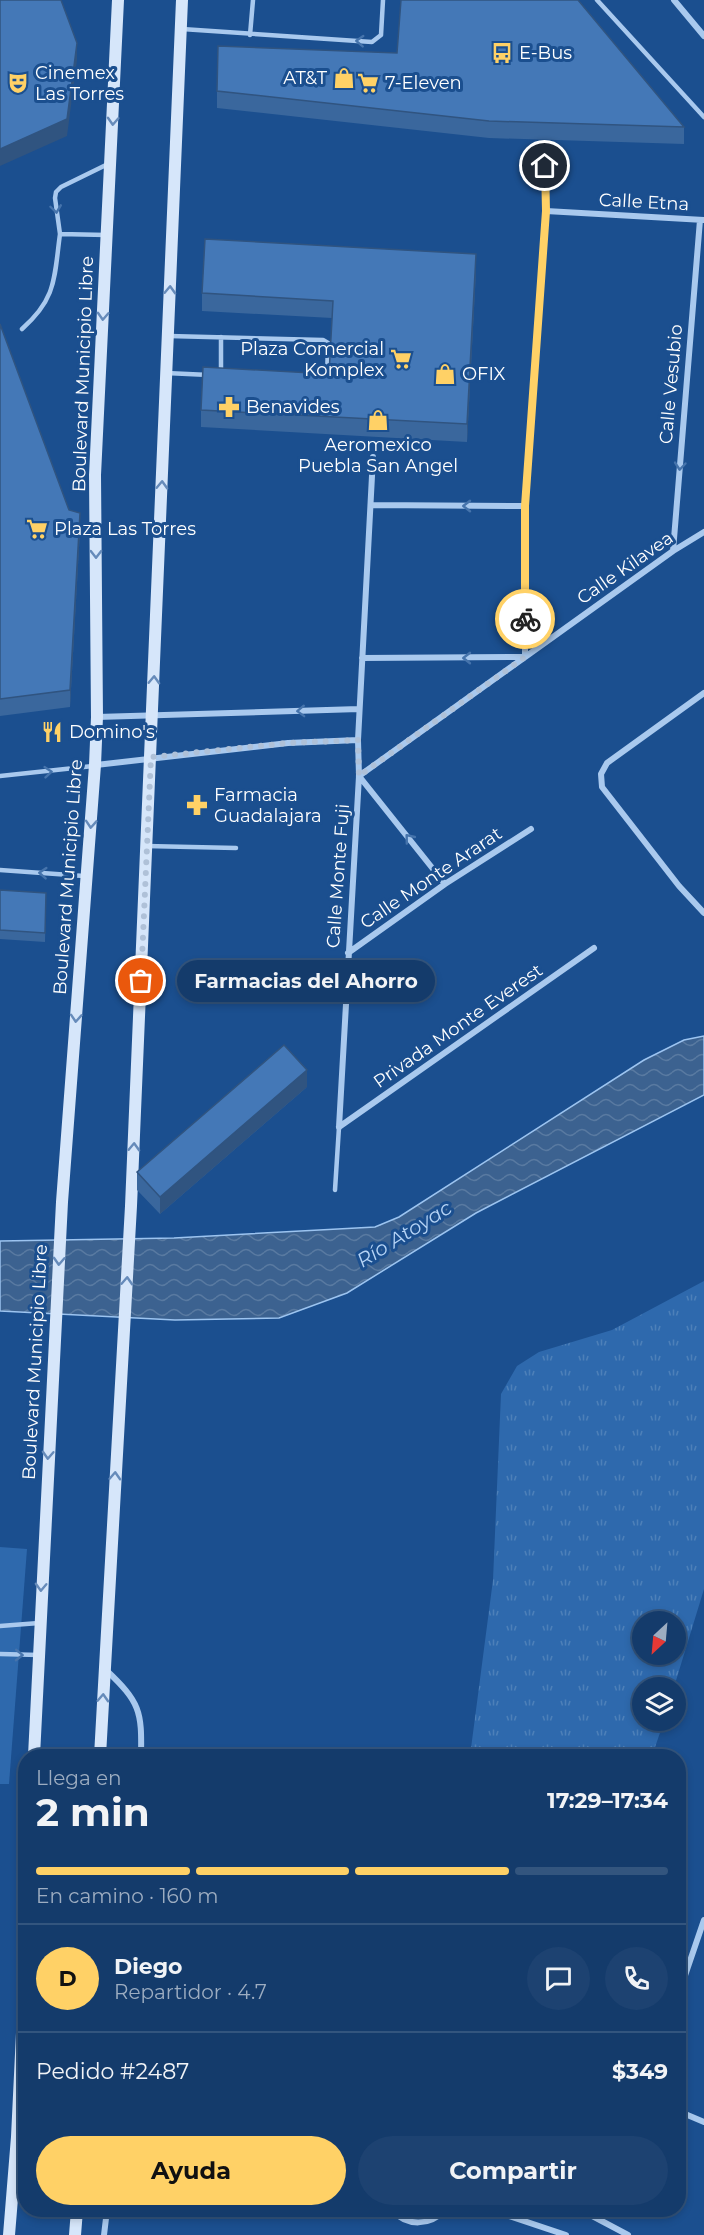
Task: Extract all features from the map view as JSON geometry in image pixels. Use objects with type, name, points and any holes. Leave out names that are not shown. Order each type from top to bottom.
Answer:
[{"type":"main road","name":"Boulevard Municipio Libre","points":[[34,1749],[62,1202],[95,765],[97,717],[95,475],[118,0]]},
{"type":"main road","points":[[100,1749],[131,1206],[182,0]]},
{"type":"main road","points":[[9,2235],[18,2116]]},
{"type":"main road","points":[[75,2235],[76,2217]]},
{"type":"street","points":[[674,0],[704,36]]},
{"type":"street","points":[[362,658],[525,657],[525,506],[546,211]]},
{"type":"street","name":"Calle Etna","points":[[546,211],[702,220]]},
{"type":"street","name":"Calle Vesubio","points":[[672,551],[702,220]]},
{"type":"street","name":"Calle Monte Fuji","points":[[339,1127],[359,776],[359,709],[373,457]]},
{"type":"street","points":[[371,505],[525,506]]},
{"type":"street","name":"Calle Kilavea","points":[[359,776],[672,551],[704,532]]},
{"type":"street","points":[[704,693],[607,763],[601,774],[603,787],[679,886],[704,913]]},
{"type":"street","points":[[97,717],[359,709]]},
{"type":"street","points":[[95,765],[288,743],[358,740]]},
{"type":"street","points":[[359,776],[445,884]]},
{"type":"street","name":"Calle Monte Ararat","points":[[348,953],[445,884],[531,829]]},
{"type":"street","name":"Privada Monte Everest","points":[[339,1127],[594,948]]},
{"type":"street","points":[[104,1668],[135,1702],[142,1721],[141,1749]]},
{"type":"street","points":[[686,1973],[704,1920]]},
{"type":"street","points":[[686,2115],[704,2122]]},
{"type":"street","points":[[104,2235],[106,2217]]},
{"type":"street","points":[[400,2217],[411,2223],[426,2223],[439,2217]]},
{"type":"street","points":[[512,2217],[566,2235]]},
{"type":"street","points":[[594,2217],[628,2235]]},
{"type":"lane","points":[[250,35],[253,0]]},
{"type":"lane","points":[[181,29],[372,42],[381,35],[383,0]]},
{"type":"lane","points":[[597,0],[704,117]]},
{"type":"lane","points":[[22,329],[38,314],[49,297],[60,234],[56,192],[61,187],[111,163]]},
{"type":"lane","points":[[545,166],[546,211]]},
{"type":"lane","points":[[60,234],[107,236]]},
{"type":"lane","points":[[168,336],[323,340],[328,343],[328,376],[325,380]]},
{"type":"lane","points":[[221,337],[221,376]]},
{"type":"lane","points":[[166,373],[232,376]]},
{"type":"lane","points":[[0,776],[95,765]]},
{"type":"lane","points":[[147,846],[236,848]]},
{"type":"lane","points":[[0,870],[87,876]]},
{"type":"lane","name":"Calle Monte Fuji","points":[[335,1190],[339,1127]]},
{"type":"lane","points":[[0,1626],[39,1623]]},
{"type":"lane","points":[[0,1654],[39,1655]]},
{"type":"green space","points":[[704,1281],[704,1589],[686,1648],[686,1611],[632,1611],[632,1665],[681,1665],[677,1677],[632,1677],[632,1731],[661,1731],[654,1749],[471,1749],[493,1580],[501,1394],[517,1366],[539,1352],[612,1330]]},
{"type":"green space","points":[[0,1547],[27,1549],[9,1784],[0,1784]]},
{"type":"water","name":"Río Atoyac","points":[[704,1036],[704,1095],[476,1213],[347,1293],[279,1318],[175,1320],[0,1311],[0,1241],[174,1238],[375,1227],[399,1217],[644,1060],[684,1040]]},
{"type":"building","points":[[0,0],[61,0],[77,43],[67,119],[0,149]]},
{"type":"building","points":[[401,0],[578,0],[684,127],[489,121],[217,91],[218,46],[397,53]]},
{"type":"building","name":"Plaza Comercial Komplex","points":[[205,239],[476,254],[467,424],[201,410],[203,367],[329,374],[333,301],[202,293]]},
{"type":"building","name":"Plaza Las Torres","points":[[0,324],[69,510],[80,513],[70,690],[0,699]]},
{"type":"building","points":[[0,890],[46,893],[45,933],[0,930]]},
{"type":"building","points":[[284,1045],[307,1070],[160,1197],[137,1172]]},
{"type":"way so far","points":[[141,981],[151,757],[288,743],[358,740],[359,776],[525,657],[525,619]]},
{"type":"place","name":"E-Bus","points":[[502,53]]},
{"type":"place","name":"AT&T","points":[[344,78]]},
{"type":"place","name":"Cinemex Las Torres","points":[[18,83]]},
{"type":"place","name":"7-Eleven","points":[[368,83]]},
{"type":"place","name":"Plaza Comercial Komplex","points":[[401,359]]},
{"type":"place","name":"OFIX","points":[[445,374]]},
{"type":"place","name":"Benavides","points":[[229,407]]},
{"type":"place","name":"Aeromexico Puebla San Angel","points":[[378,420]]},
{"type":"place","name":"Plaza Las Torres","points":[[37,529]]},
{"type":"place","name":"Domino's","points":[[52,732]]},
{"type":"place","name":"Farmacia Guadalajara","points":[[197,805]]},
{"type":"place","name":"Farmacias del Ahorro","points":[[141,981]]},
{"type":"route","points":[[525,619],[525,506],[546,211],[545,166]]}]
